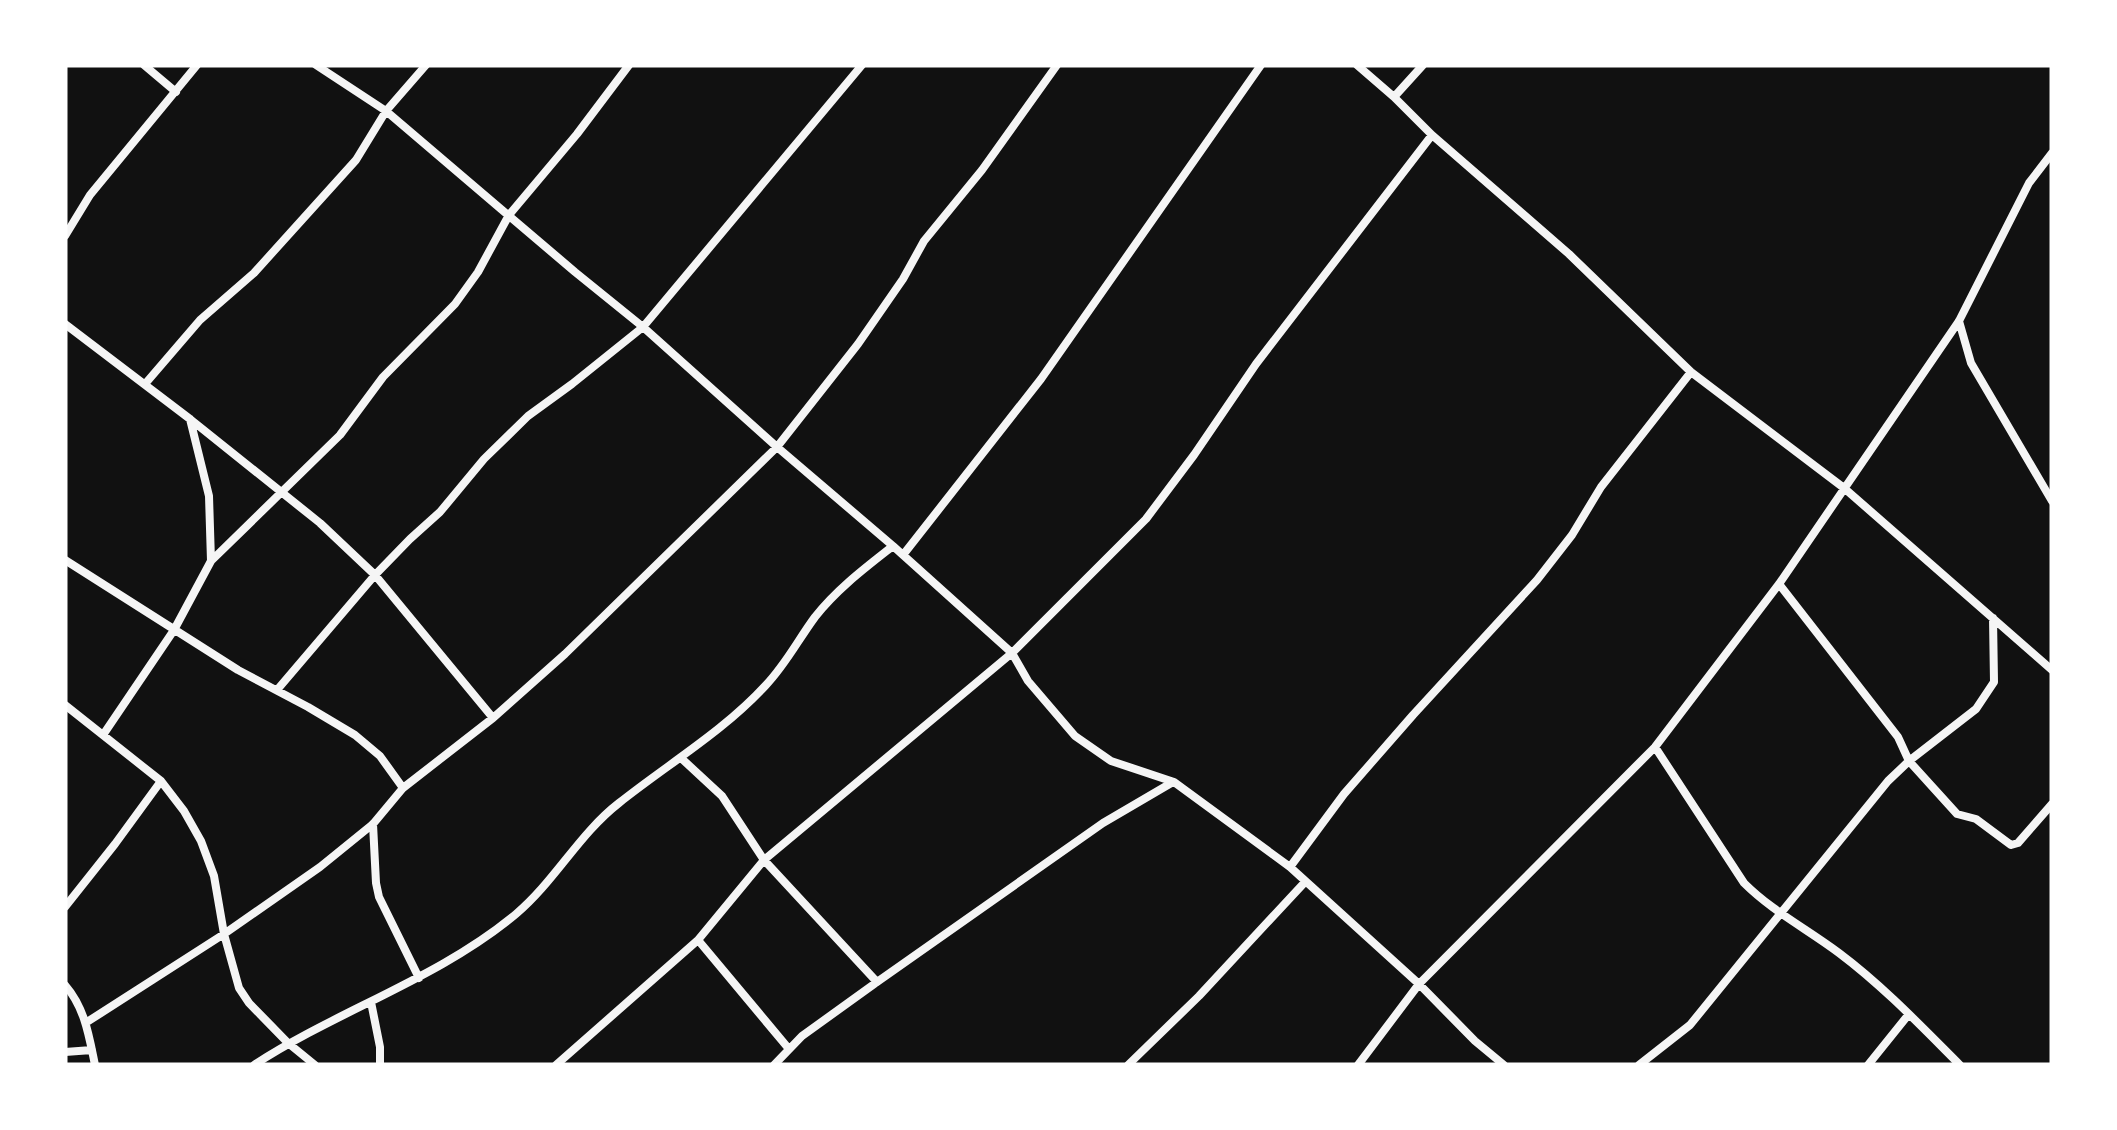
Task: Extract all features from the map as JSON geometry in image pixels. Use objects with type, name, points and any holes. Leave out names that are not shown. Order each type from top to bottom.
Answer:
[{"type":"street","points":[[144,65],[176,92]]},
{"type":"street","points":[[65,236],[90,195],[197,65]]},
{"type":"street","points":[[316,65],[386,111],[643,327],[893,546],[1012,653],[1028,681],[1075,736],[1111,761],[1174,782],[1290,867],[1504,1065]]},
{"type":"street","points":[[145,384],[200,320],[254,273],[356,160],[386,111],[426,65]]},
{"type":"street","points":[[103,735],[174,630],[210,561],[340,435],[383,378],[456,304],[509,215],[629,65]]},
{"type":"street","points":[[278,690],[375,575],[440,512],[484,459],[528,416],[643,327],[862,65]]},
{"type":"street","points":[[87,1022],[224,934],[320,867],[373,824],[403,788],[493,718],[565,654],[777,448],[858,344],[924,242],[982,170],[1057,65]]},
{"type":"street","points":[[903,555],[1041,379],[1261,65]]},
{"type":"street","points":[[1357,65],[1569,254],[1691,372],[1844,488],[2052,670]]},
{"type":"street","points":[[1394,97],[1423,65]]},
{"type":"street","points":[[556,1065],[698,940],[764,860],[1012,653],[1146,519],[1256,364],[1432,135]]},
{"type":"street","points":[[1358,1065],[1419,984],[1655,747],[1779,584],[1959,321],[2030,183],[2052,152]]},
{"type":"street","points":[[1959,321],[1971,363],[2052,501]]},
{"type":"street","points":[[65,324],[282,491],[375,575],[493,718]]},
{"type":"street","points":[[1290,867],[1344,794],[1538,580],[1572,536],[1601,487],[1691,372]]},
{"type":"street","points":[[190,419],[209,496],[210,561]]},
{"type":"street","points":[[254,1065],[288,1043],[418,978],[517,913],[618,804],[681,758],[764,687],[842,586],[893,546]]},
{"type":"street","points":[[65,560],[238,670],[355,736],[380,756],[403,788]]},
{"type":"street","points":[[1779,584],[1898,737],[1909,761],[1957,814],[1976,819],[2011,845],[2018,843],[2052,804]]},
{"type":"street","points":[[1639,1065],[1690,1025],[1888,781],[1976,709],[1994,682],[1992,618]]},
{"type":"street","points":[[65,705],[162,782],[184,811],[201,840],[214,876],[239,988],[249,1003],[314,1065]]},
{"type":"street","points":[[1655,747],[1744,882],[1761,900],[1840,954],[1891,996],[1960,1065]]},
{"type":"street","points":[[681,758],[722,796],[764,860],[878,982]]},
{"type":"street","points":[[65,907],[162,782]]},
{"type":"street","points":[[774,1065],[802,1036],[878,982],[1103,824],[1174,782]]},
{"type":"street","points":[[373,824],[376,883],[418,978]]},
{"type":"street","points":[[1128,1065],[1199,996],[1305,882]]},
{"type":"street","points":[[698,940],[790,1049]]},
{"type":"street","points":[[65,985],[87,1022],[95,1065]]},
{"type":"street","points":[[371,1002],[380,1065]]},
{"type":"street","points":[[1868,1065],[1909,1014]]},
{"type":"street","points":[[65,1052],[92,1050]]}]
